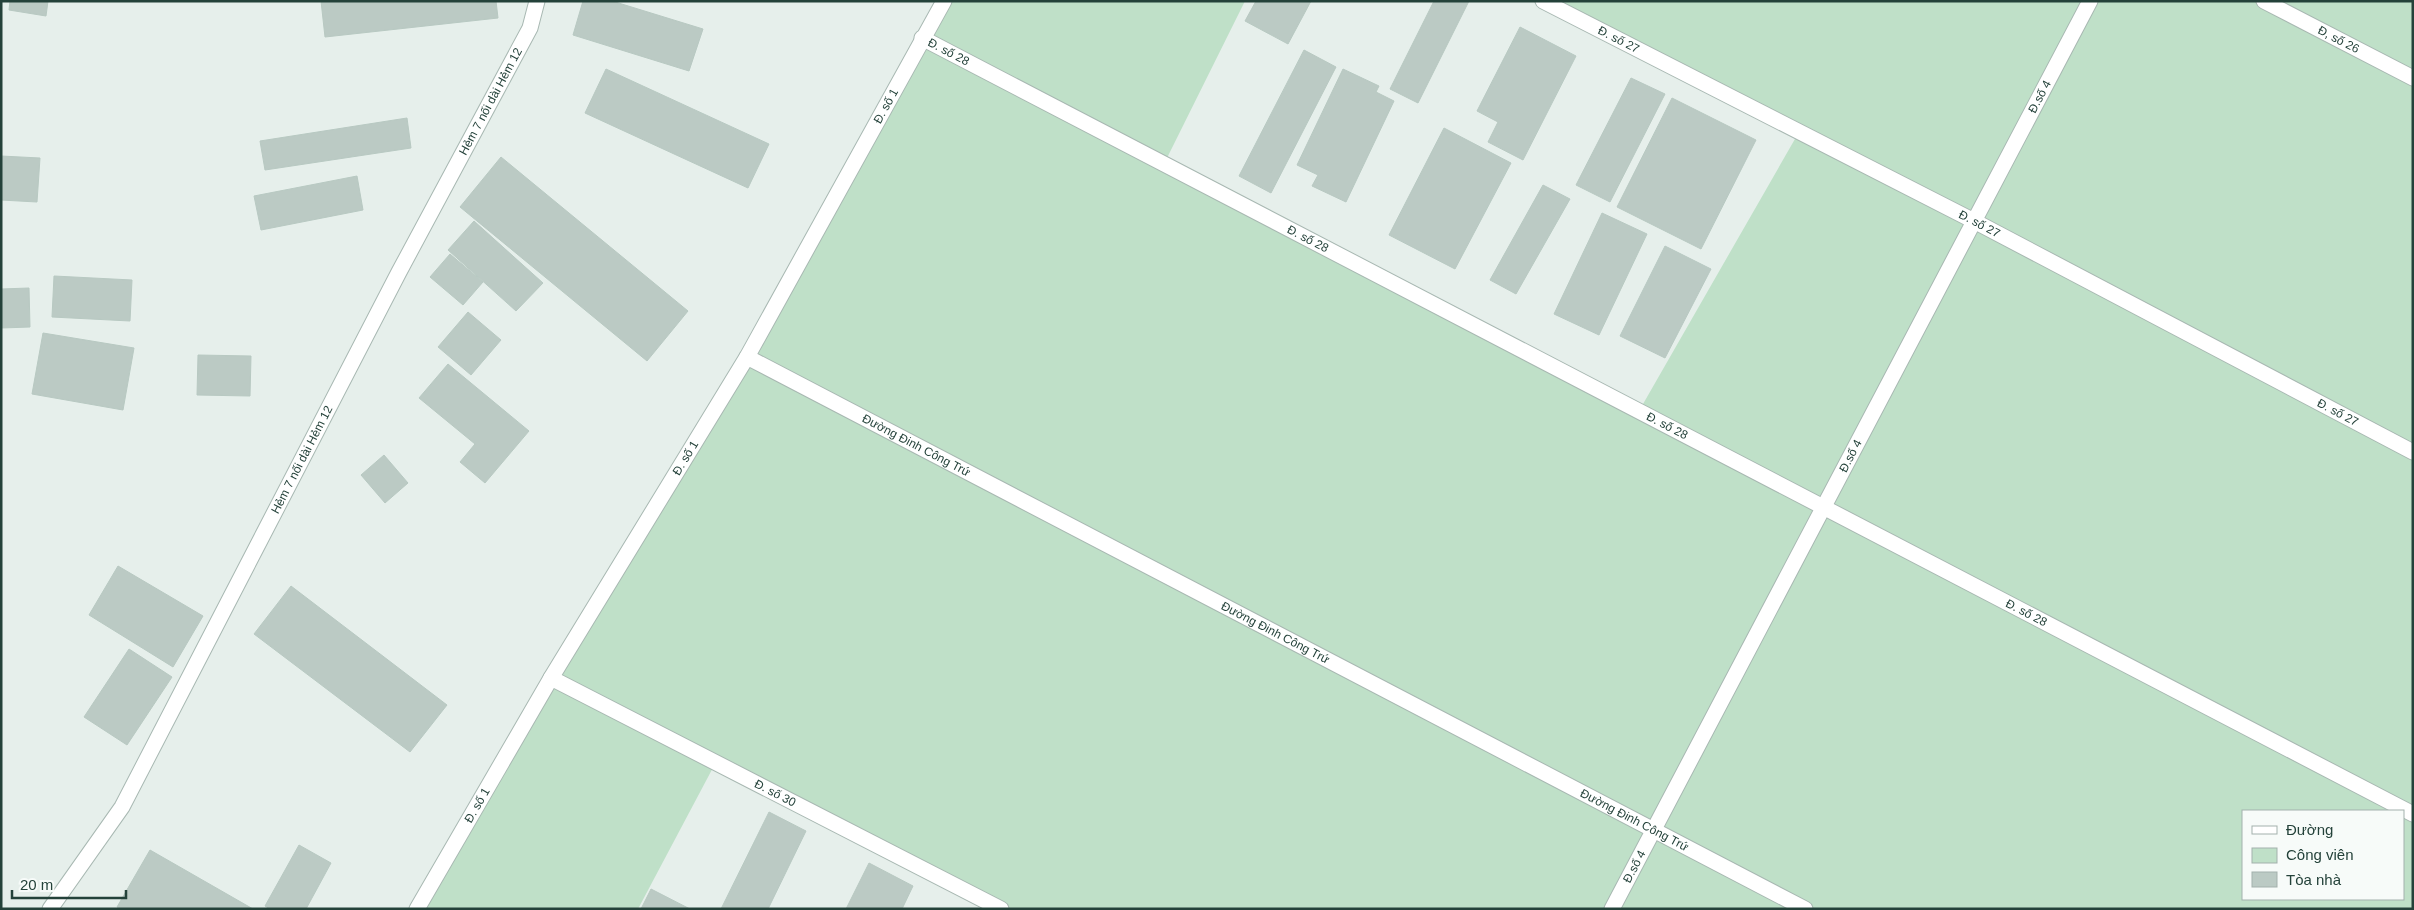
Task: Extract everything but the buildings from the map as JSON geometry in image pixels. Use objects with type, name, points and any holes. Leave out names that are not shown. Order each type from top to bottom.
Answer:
[{"type":"street","name":"Hẻm 7 nối dài Hẻm 12","points":[[50,909],[122,807],[394,280],[530,28],[537,1]]},
{"type":"street","name":"Đ. số 1","points":[[418,909],[551,678],[747,357],[944,1]]},
{"type":"street","name":"Đ. số 27","points":[[1542,1],[1974,222],[2413,452]]},
{"type":"street","name":"Đ.số 4","points":[[1612,909],[2090,1]]},
{"type":"street","name":"Đ, số 26","points":[[2264,1],[2413,78]]},
{"type":"street","name":"Đ. số 28","points":[[922,38],[2413,814]]},
{"type":"street","name":"Đường Đinh Công Trứ","points":[[747,357],[1804,909]]},
{"type":"street","name":"Đ. số 30","points":[[551,678],[1001,909]]},
{"type":"green space","points":[[944,1],[1245,1],[1164,164],[1639,411],[1799,132],[1543,1],[2413,1],[2413,909],[1002,909],[716,762],[638,909],[417,909],[747,357]]}]
